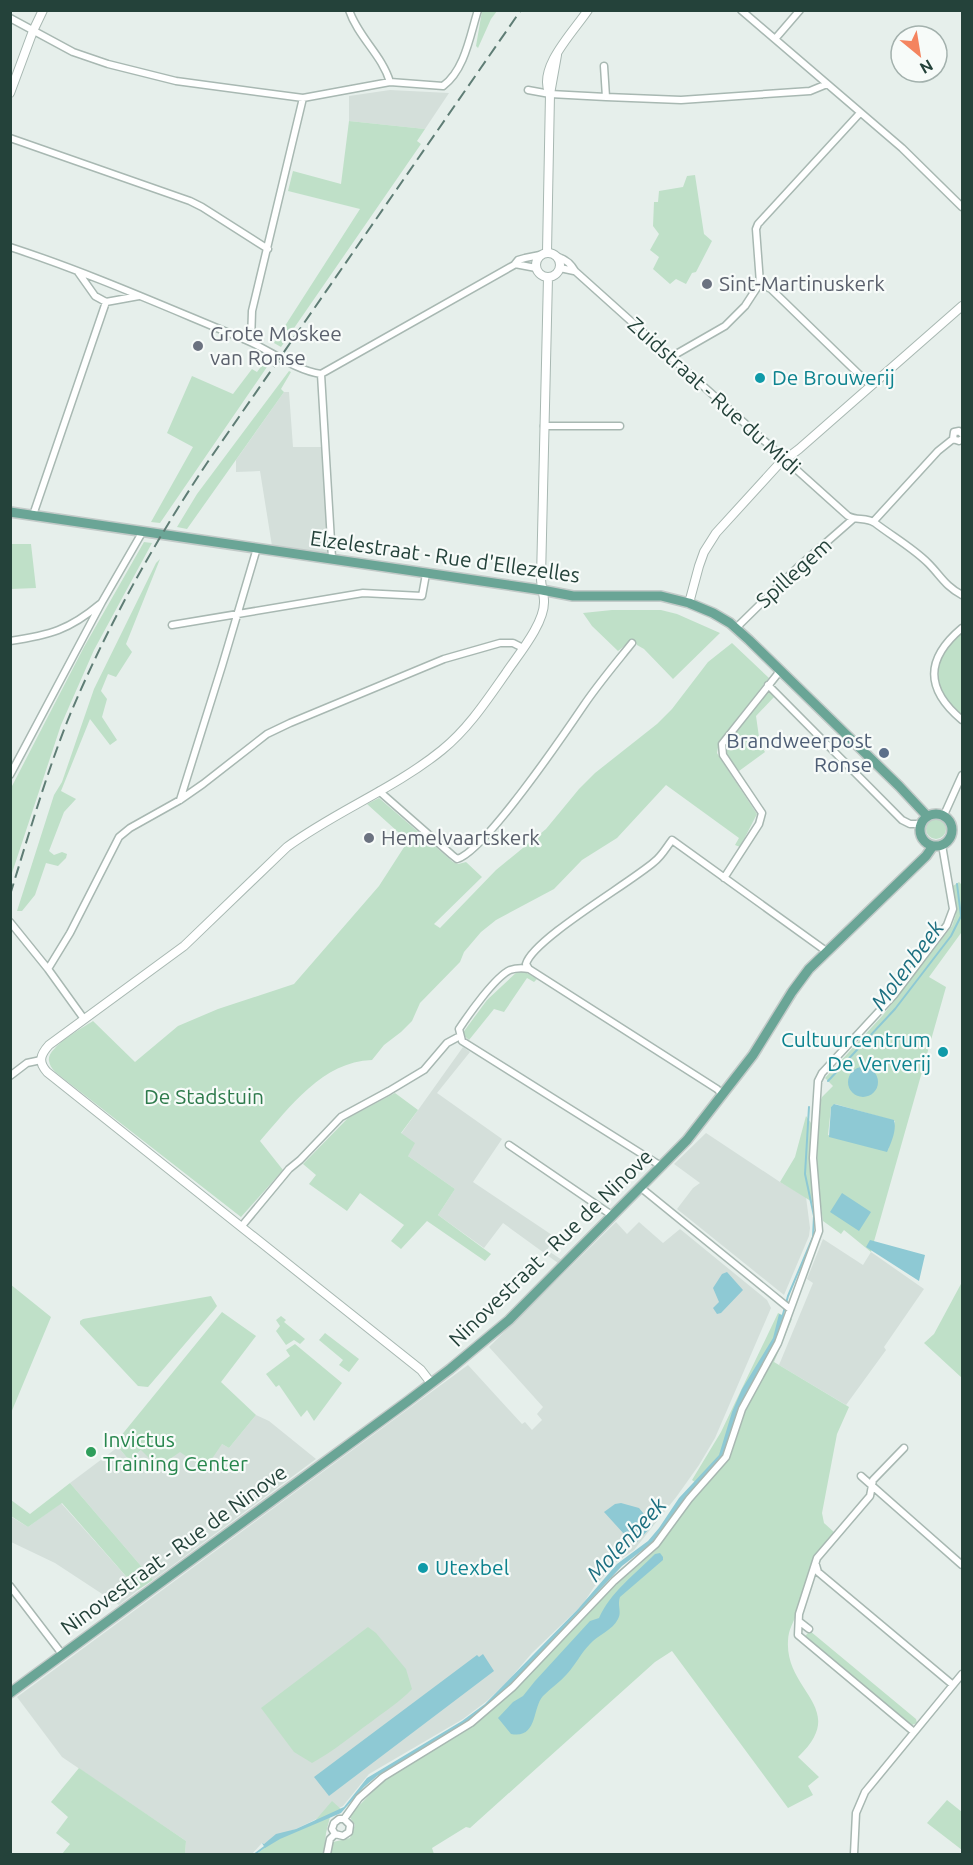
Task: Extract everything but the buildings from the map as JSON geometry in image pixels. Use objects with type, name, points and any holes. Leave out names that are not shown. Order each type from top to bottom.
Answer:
[{"type":"main road","name":"Elzelestraat - Rue d'Ellezelles","points":[[10,512],[332,558],[573,596],[661,596],[689,603],[713,613],[736,628],[905,792],[924,820]]},
{"type":"main road","points":[[951,837],[952,826],[944,815],[935,813],[924,820],[921,837],[926,843],[938,845],[951,837],[963,839]]},
{"type":"main road","name":"Ninovestraat - Rue de Ninove","points":[[10,1693],[431,1383],[502,1326],[687,1140],[769,1031],[792,992],[826,951],[938,845]]},
{"type":"street","points":[[10,93],[33,31],[44,10]]},
{"type":"street","points":[[349,10],[356,26],[386,68],[390,82]]},
{"type":"street","points":[[10,18],[73,52],[108,64],[176,81],[303,98],[390,82],[439,86],[448,82],[464,53],[478,10]]},
{"type":"street","points":[[536,268],[536,263],[544,254],[550,94],[546,77],[552,59],[588,10]]},
{"type":"street","points":[[741,10],[902,148],[963,207]]},
{"type":"street","points":[[775,39],[800,10]]},
{"type":"street","points":[[604,66],[606,98]]},
{"type":"street","points":[[528,90],[606,98],[681,100],[810,91],[827,84]]},
{"type":"street","points":[[251,342],[252,311],[303,98]]},
{"type":"street","points":[[671,357],[725,326],[740,311],[760,283],[756,230],[758,224],[860,113]]},
{"type":"street","points":[[10,138],[189,201],[268,249]]},
{"type":"street","points":[[10,247],[139,296],[251,342],[303,369],[321,374],[525,258],[544,254],[558,257],[560,268],[555,275],[548,277],[536,268],[515,264]]},
{"type":"street","name":"Zuidstraat - Rue du Midi","points":[[558,257],[563,259],[853,519]]},
{"type":"street","points":[[560,268],[575,271]]},
{"type":"street","points":[[78,272],[95,296],[106,302],[139,296]]},
{"type":"street","points":[[431,1383],[421,1370],[47,1072],[40,1060],[44,1050],[84,1018],[184,946],[301,836],[426,762],[453,740],[474,717],[523,648],[542,615],[544,602],[542,590],[544,426],[548,277]]},
{"type":"street","points":[[760,283],[771,289],[871,386]]},
{"type":"street","points":[[33,515],[106,302]]},
{"type":"street","points":[[689,603],[704,552],[716,534],[785,458],[799,449],[963,306]]},
{"type":"street","points":[[321,374],[332,558]]},
{"type":"street","points":[[544,426],[620,426]]},
{"type":"street","points":[[873,522],[938,451],[953,439],[954,432],[959,431],[963,434]]},
{"type":"street","points":[[953,439],[959,441],[963,439]]},
{"type":"street","points":[[853,519],[873,522],[925,561],[950,589],[963,595]]},
{"type":"street","name":"Spillegem","points":[[736,628],[797,568],[853,519]]},
{"type":"street","points":[[10,775],[102,602],[143,531]]},
{"type":"street","points":[[180,800],[257,548]]},
{"type":"street","points":[[172,625],[363,593],[422,596],[426,574]]},
{"type":"street","points":[[10,641],[60,631],[80,621],[102,602]]},
{"type":"street","points":[[963,628],[940,651],[934,674],[936,688],[942,700],[963,720]]},
{"type":"street","points":[[48,969],[70,933],[119,837],[130,828],[180,800],[267,734],[444,659],[500,643],[523,648]]},
{"type":"street","points":[[379,791],[457,859],[462,857],[472,851],[504,813],[632,643]]},
{"type":"street","points":[[724,878],[759,824],[762,813],[723,755],[722,744],[780,670]]},
{"type":"street","points":[[768,685],[902,820],[910,824],[924,820]]},
{"type":"street","points":[[944,815],[963,775]]},
{"type":"street","points":[[723,1095],[529,968],[526,963],[528,957],[555,933],[656,861],[672,840],[826,951]]},
{"type":"street","points":[[327,1854],[336,1820],[344,1819],[359,1798],[383,1777],[471,1723],[493,1706],[614,1581],[656,1544],[689,1498],[726,1457],[742,1409],[778,1343],[820,1224],[813,1158],[818,1081],[894,995],[946,926],[953,909],[938,845]]},
{"type":"street","points":[[11,923],[84,1018]]},
{"type":"street","points":[[529,968],[510,970],[502,976],[459,1029],[461,1039],[661,1166]]},
{"type":"street","points":[[241,1227],[288,1169],[300,1160],[341,1117],[424,1070],[447,1043],[461,1039]]},
{"type":"street","points":[[10,1076],[27,1063],[40,1060]]},
{"type":"street","points":[[509,1145],[613,1216]]},
{"type":"street","points":[[640,1187],[789,1308]]},
{"type":"street","points":[[904,1448],[873,1480],[870,1485],[870,1496],[817,1558],[799,1614],[798,1635],[914,1732]]},
{"type":"street","points":[[861,1476],[963,1565]]},
{"type":"street","points":[[816,1565],[818,1572],[953,1685]]},
{"type":"street","points":[[10,1586],[62,1654]]},
{"type":"street","points":[[800,1622],[809,1629]]},
{"type":"street","points":[[854,1854],[855,1822],[861,1799],[869,1786],[963,1674]]},
{"type":"street","points":[[334,1832],[343,1836],[349,1832],[350,1825],[344,1819]]},
{"type":"shaded area","points":[[390,90],[449,93],[425,129],[349,121],[349,96]]},
{"type":"shaded area","points":[[284,392],[289,392],[293,447],[323,447],[330,553],[272,546],[260,471],[236,472],[236,460]]},
{"type":"shaded area","points":[[463,1047],[470,1052],[437,1093],[502,1139],[473,1182],[555,1237],[547,1250],[562,1260],[558,1263],[503,1223],[484,1248],[438,1215],[455,1189],[408,1156],[401,1134]]},
{"type":"shaded area","points":[[706,1133],[806,1197],[809,1236],[784,1295],[677,1209],[693,1188],[700,1183],[674,1164]]},
{"type":"shaded area","points":[[616,1222],[627,1234],[639,1222],[663,1243],[680,1229],[767,1300],[771,1308],[715,1438],[699,1465],[634,1550],[616,1562],[594,1587],[583,1604],[532,1653],[508,1681],[463,1719],[369,1774],[343,1806],[296,1829],[277,1835],[264,1844],[262,1843],[252,1854],[185,1854],[186,1841],[62,1757],[17,1697],[468,1365],[522,1424],[525,1422],[532,1430],[542,1420],[537,1414],[543,1407],[489,1347]]},
{"type":"shaded area","points":[[823,1239],[863,1265],[871,1252],[924,1289],[884,1347],[886,1350],[846,1405],[779,1365],[813,1283],[807,1279]]},
{"type":"shaded area","points":[[256,1415],[269,1421],[316,1459],[153,1580],[70,1483],[118,1447],[129,1460],[141,1450],[179,1452],[222,1444],[229,1448]]},
{"type":"shaded area","points":[[61,1503],[138,1590],[119,1605],[55,1563],[11,1542],[10,1516],[28,1527]]},
{"type":"green space","points":[[482,11],[497,11],[478,48],[476,46]]},
{"type":"green space","points":[[349,121],[425,129],[417,141],[421,144],[281,347],[274,343],[360,209],[288,191],[293,171],[341,184]]},
{"type":"green space","points":[[695,175],[704,234],[712,241],[696,272],[692,273],[686,284],[676,279],[670,284],[653,269],[659,257],[650,250],[659,234],[653,226],[654,202],[658,202],[659,191],[683,187],[687,176]]},
{"type":"green space","points":[[265,361],[269,364],[160,523],[151,522],[193,447],[167,433],[192,376],[233,394],[252,369],[257,372]]},
{"type":"green space","points":[[289,371],[291,372],[281,389],[284,392],[187,529],[177,527],[197,494]]},
{"type":"green space","points":[[144,542],[152,543],[94,650],[61,725],[11,876],[11,788],[84,647]]},
{"type":"green space","points":[[11,544],[31,544],[36,588],[11,589]]},
{"type":"green space","points":[[160,559],[126,644],[132,652],[116,677],[108,674],[101,691],[107,699],[102,717],[117,740],[110,745],[90,719],[61,791],[76,799],[64,812],[49,851],[54,855],[62,852],[67,854],[66,858],[58,866],[46,863],[35,895],[22,911],[17,911],[54,795],[62,782],[94,689]]},
{"type":"green space","points":[[612,610],[661,610],[677,614],[720,633],[673,679],[633,639],[618,651],[592,626],[583,613]]},
{"type":"green space","points":[[962,632],[962,716],[944,695],[938,674],[944,653]]},
{"type":"green space","name":"De Stadstuin","points":[[732,643],[769,678],[719,742],[717,753],[757,814],[740,847],[735,845],[739,838],[666,785],[617,838],[582,860],[554,889],[496,920],[481,932],[464,952],[460,962],[420,1003],[412,1021],[384,1045],[372,1060],[354,1063],[323,1077],[296,1101],[260,1141],[283,1170],[241,1217],[64,1079],[51,1066],[49,1061],[53,1050],[93,1021],[135,1062],[178,1026],[218,1009],[294,984],[379,886],[408,841],[367,804],[379,798],[453,862],[458,864],[466,862],[482,877],[434,924],[440,928],[496,870],[546,829],[595,773],[657,724],[672,709],[708,662]]},
{"type":"green space","points":[[768,690],[775,696],[756,716],[760,744],[765,752],[739,771],[725,752],[725,745]]},
{"type":"green space","points":[[932,819],[940,819],[946,825],[946,833],[940,839],[932,839],[926,833],[926,825]]},
{"type":"green space","points":[[959,882],[962,885],[961,933],[929,977],[946,987],[871,1252],[844,1230],[841,1234],[823,1221],[817,1176],[818,1107],[822,1097],[833,1086],[825,1078],[883,1015],[952,926],[956,914],[953,886]],"holes":[[[835,1104],[895,1121],[888,1150],[828,1135],[831,1107]]]},
{"type":"green space","points":[[518,971],[537,979],[534,982],[527,978],[504,1012],[494,1009],[469,1040],[462,1034],[487,1000]]},
{"type":"green space","points":[[395,1093],[418,1110],[401,1133],[415,1143],[408,1156],[455,1189],[438,1215],[491,1254],[485,1261],[427,1221],[401,1249],[391,1241],[404,1225],[360,1193],[347,1211],[309,1184],[316,1175],[303,1164],[348,1118]]},
{"type":"green space","points":[[806,1116],[811,1123],[814,1203],[780,1182],[795,1157]]},
{"type":"green space","points":[[962,1282],[962,1378],[924,1343],[934,1334]]},
{"type":"green space","points":[[10,1284],[51,1317],[11,1413],[10,1413]]},
{"type":"green space","points":[[211,1296],[217,1306],[148,1387],[138,1386],[80,1324],[83,1319]]},
{"type":"green space","points":[[222,1312],[256,1336],[221,1382],[256,1415],[229,1448],[222,1444],[205,1469],[180,1452],[158,1467],[141,1450],[129,1460],[118,1447],[120,1437]]},
{"type":"green space","points":[[778,1313],[792,1319],[774,1362],[849,1407],[837,1434],[822,1513],[824,1523],[835,1533],[810,1568],[788,1637],[790,1659],[817,1712],[818,1725],[812,1740],[798,1757],[819,1777],[808,1786],[813,1795],[788,1808],[672,1651],[655,1662],[470,1828],[466,1827],[432,1848],[434,1854],[330,1854],[333,1842],[350,1838],[355,1825],[349,1816],[381,1783],[491,1711],[615,1586],[657,1549],[689,1501],[702,1487],[692,1480],[721,1432]]},
{"type":"green space","points":[[281,1316],[286,1320],[284,1322],[305,1339],[300,1344],[294,1340],[286,1345],[276,1331],[280,1326],[276,1320]]},
{"type":"green space","points":[[325,1333],[359,1359],[349,1372],[339,1365],[343,1360],[319,1340]]},
{"type":"green space","points":[[295,1344],[342,1383],[314,1421],[307,1410],[301,1417],[279,1385],[276,1387],[266,1374],[290,1356],[286,1350]]},
{"type":"green space","points":[[70,1483],[153,1580],[138,1590],[62,1503],[28,1527],[11,1516],[11,1500],[30,1514]]},
{"type":"green space","points":[[368,1627],[376,1633],[406,1669],[412,1689],[371,1722],[312,1763],[294,1752],[261,1708]]},
{"type":"green space","points":[[810,1631],[916,1719],[917,1723],[912,1725],[806,1638],[805,1636]]},
{"type":"green space","points":[[79,1768],[186,1841],[185,1854],[62,1854],[70,1844],[56,1833],[68,1817],[51,1802]]},
{"type":"green space","points":[[947,1800],[962,1812],[962,1850],[927,1823]]},
{"type":"green space","points":[[332,1801],[342,1810],[330,1817],[324,1854],[257,1854],[276,1838],[314,1822]]},
{"type":"water","points":[[863,1067],[874,1071],[878,1082],[874,1093],[863,1097],[852,1093],[848,1082],[852,1071]]},
{"type":"water","points":[[834,1104],[894,1120],[894,1132],[887,1152],[829,1137],[831,1107]]},
{"type":"water","points":[[842,1193],[871,1212],[859,1231],[830,1212]]},
{"type":"water","points":[[870,1240],[925,1255],[919,1281],[866,1247]]},
{"type":"water","points":[[727,1272],[743,1290],[721,1313],[717,1314],[713,1308],[719,1302],[713,1288],[722,1274]]},
{"type":"water","points":[[779,1314],[784,1316],[776,1343],[746,1394],[720,1462],[687,1497],[653,1542],[622,1566],[497,1699],[474,1717],[377,1776],[341,1813],[280,1839],[265,1848],[262,1843],[264,1844],[276,1834],[296,1829],[344,1807],[367,1778],[462,1721],[485,1704],[578,1609],[617,1564],[648,1541],[679,1498],[719,1455],[732,1412],[742,1389],[773,1338]]},
{"type":"water","points":[[621,1503],[639,1508],[653,1525],[634,1545],[604,1512],[615,1504]]},
{"type":"water","points":[[660,1553],[663,1560],[620,1597],[620,1614],[616,1623],[590,1644],[567,1674],[543,1696],[526,1732],[511,1734],[498,1718],[513,1702],[523,1696],[590,1621],[599,1618],[610,1600],[624,1584],[655,1554]]},
{"type":"water","points":[[483,1654],[494,1671],[329,1796],[314,1777],[477,1655],[479,1657]]},
{"type":"waterway","name":"Molenbeek","points":[[828,1081],[895,1009],[951,936],[961,916],[957,884]]},
{"type":"waterway","name":"Molenbeek","points":[[782,1318],[788,1296],[813,1237],[814,1216],[805,1174],[809,1107]]},
{"type":"waterway","name":"Molenbeek","points":[[255,1854],[267,1845]]},
{"type":"railway","points":[[10,895],[44,786],[67,722],[113,622],[149,557],[207,463],[521,10]]},
{"type":"place","name":"Sint-Martinuskerk","points":[[707,284]]},
{"type":"place","name":"Grote Moskee van Ronse","points":[[198,346]]},
{"type":"place","name":"De Brouwerij","points":[[760,378]]},
{"type":"place","name":"Brandweerpost Ronse","points":[[884,753]]},
{"type":"place","name":"Hemelvaartskerk","points":[[369,838]]},
{"type":"place","name":"Cultuurcentrum De Ververij","points":[[943,1052]]},
{"type":"place","name":"Invictus Training Center","points":[[91,1452]]},
{"type":"place","name":"Utexbel","points":[[423,1568]]}]
